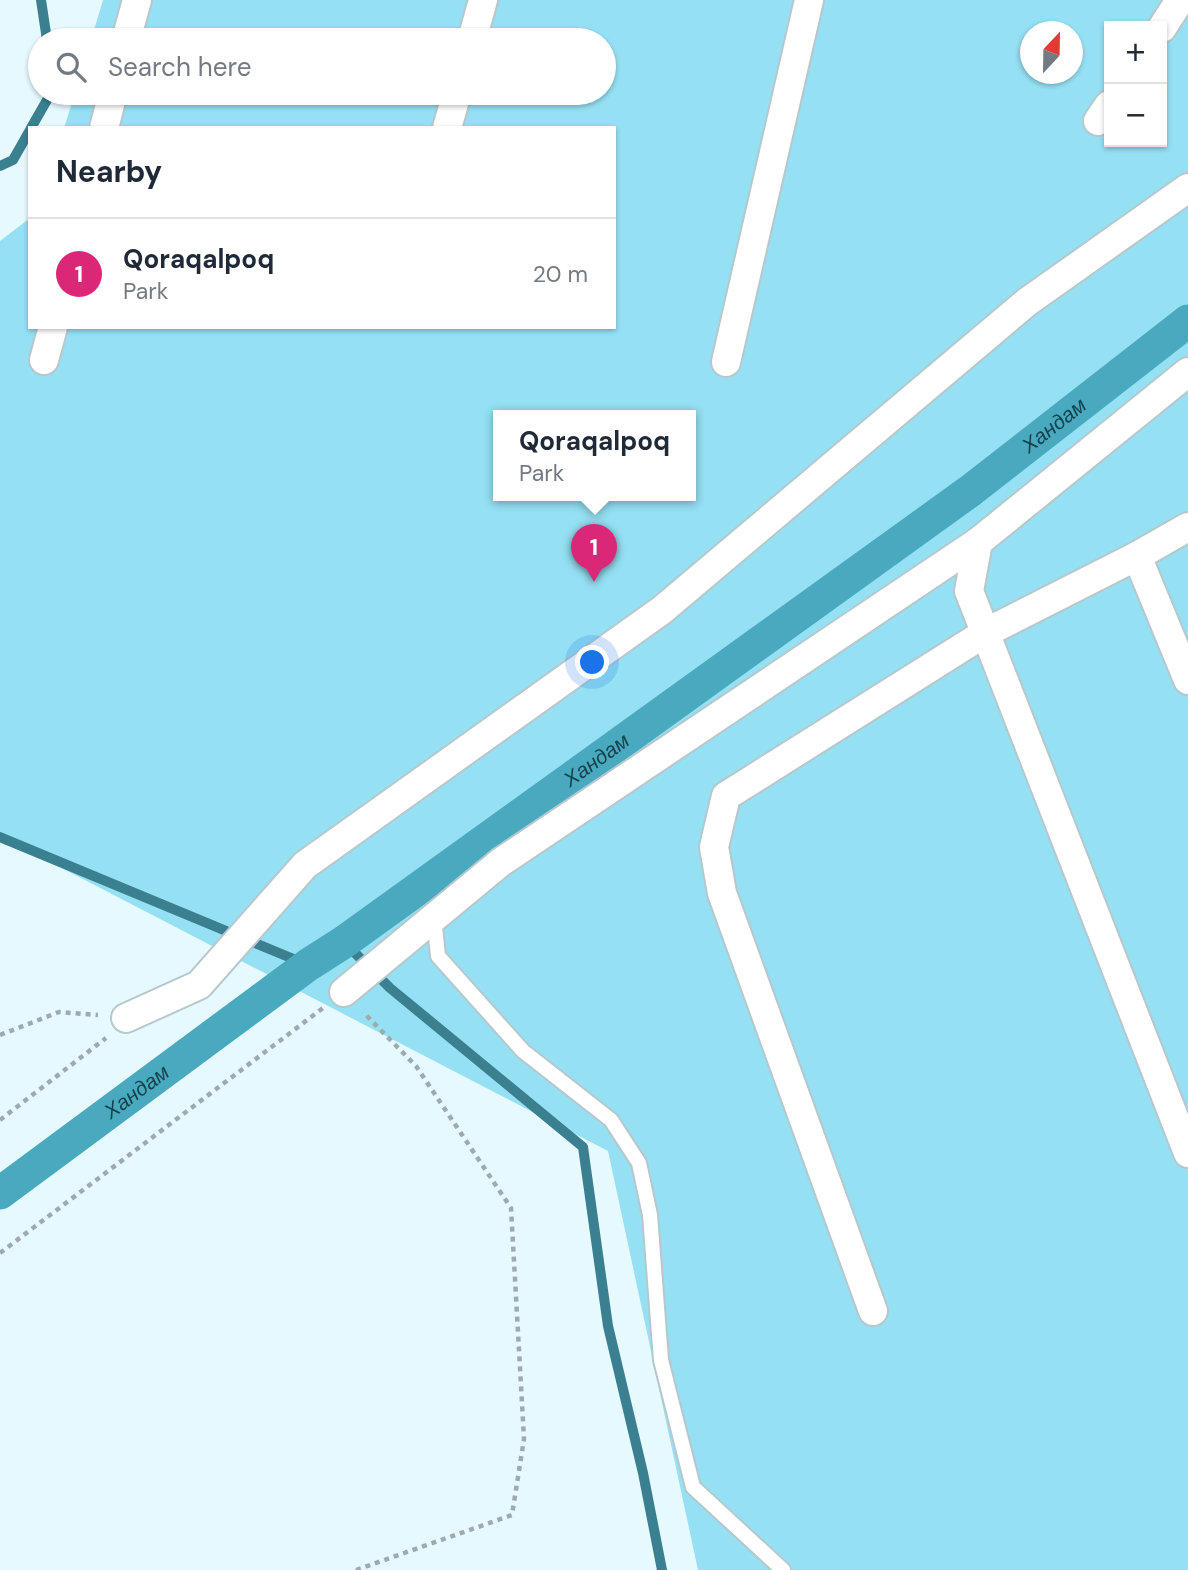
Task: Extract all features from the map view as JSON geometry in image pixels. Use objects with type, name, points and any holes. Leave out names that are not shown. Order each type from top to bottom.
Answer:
[{"type":"street","points":[[130,28],[137,0]]},
{"type":"street","points":[[475,28],[483,0]]},
{"type":"street","points":[[726,362],[809,0]]},
{"type":"street","points":[[1166,21],[1180,0]]},
{"type":"street","points":[[105,126],[110,105]]},
{"type":"street","points":[[448,126],[454,105]]},
{"type":"street","points":[[126,1018],[199,985],[305,866],[662,610],[1027,302],[1188,188]]},
{"type":"street","points":[[44,360],[52,329]]},
{"type":"street","points":[[344,992],[501,862],[978,542],[1188,372]]},
{"type":"street","points":[[873,1311],[722,893],[714,847],[726,796],[985,633],[1137,556],[1188,527]]},
{"type":"street","points":[[978,542],[969,591],[1188,1153]]},
{"type":"street","points":[[1137,556],[1188,680]]},
{"type":"lane","points":[[434,918],[438,956],[523,1051],[611,1120],[639,1163],[650,1215],[661,1360],[693,1487],[783,1570]]},
{"type":"path","points":[[0,1254],[344,992],[416,1066],[511,1208],[524,1439],[512,1515],[356,1570]]},
{"type":"path","points":[[0,1035],[59,1012],[126,1018]]},
{"type":"path","points":[[0,1120],[100,1044],[126,1018]]},
{"type":"shaded area","points":[[103,0],[1188,0],[1188,1570],[698,1570],[608,1151],[0,836],[0,241],[28,220],[28,329],[616,329],[616,126],[65,126],[71,105],[616,105],[616,28],[95,28]]},
{"type":"waterway","points":[[41,0],[45,28]]},
{"type":"waterway","points":[[32,126],[44,105]]},
{"type":"waterway","points":[[0,166],[13,160],[28,134]]},
{"type":"waterway","name":"Хандам","points":[[0,1193],[308,965],[344,942],[970,491],[1188,321]]},
{"type":"waterway","points":[[0,837],[308,965]]},
{"type":"waterway","points":[[344,942],[390,988],[583,1147],[608,1326],[643,1473],[662,1570]]},
{"type":"place","name":"Qoraqalpoq","points":[[594,582]]}]
